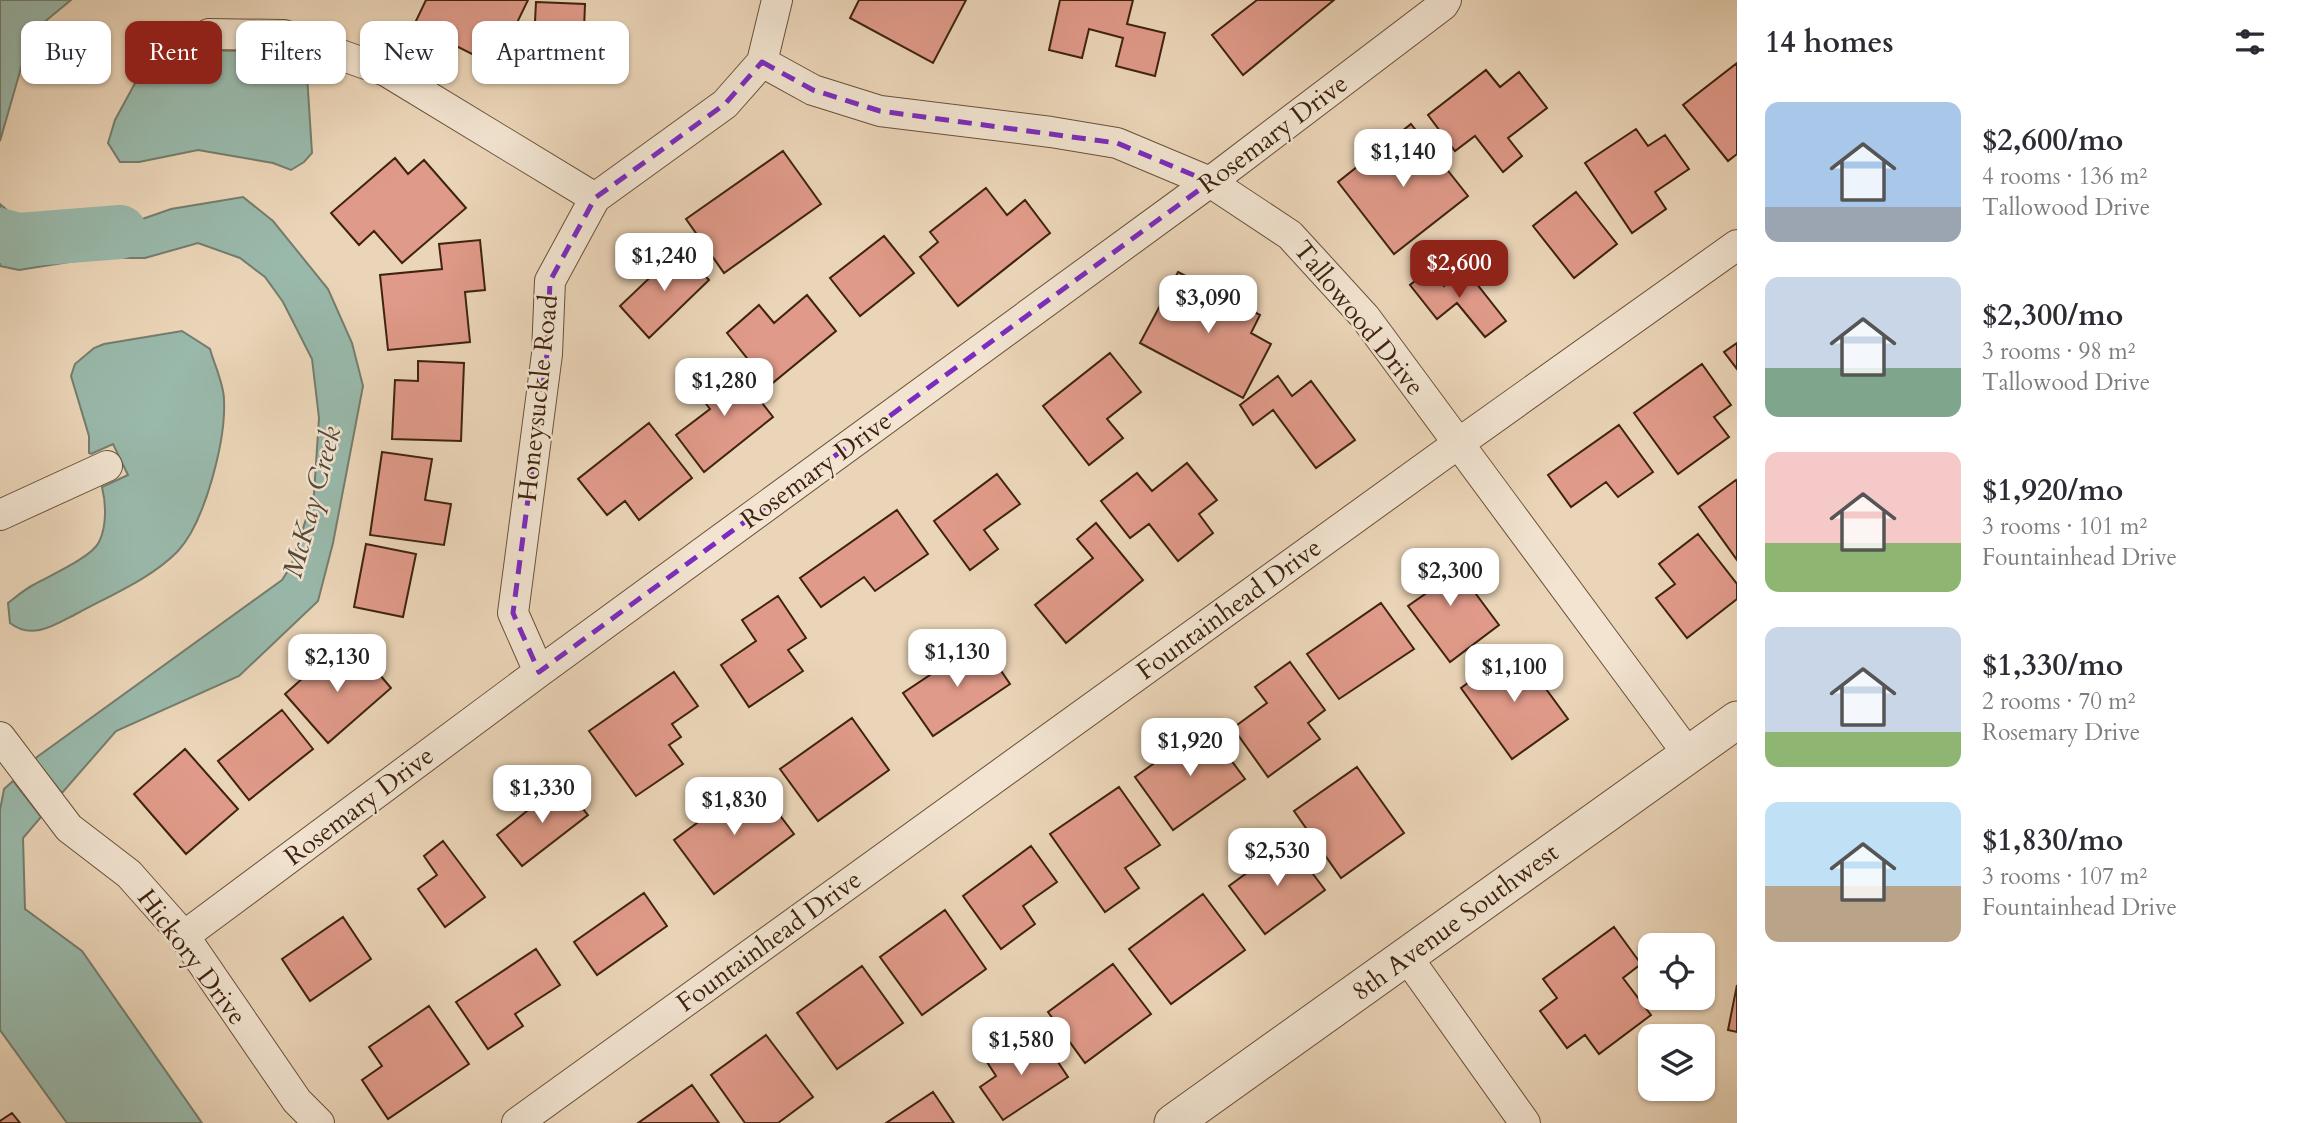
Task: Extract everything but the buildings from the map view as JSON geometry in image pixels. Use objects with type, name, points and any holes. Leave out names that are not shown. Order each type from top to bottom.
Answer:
[{"type":"street","name":"Honeysuckle Road","points":[[539,672],[513,613],[547,354],[550,281],[595,198],[725,104],[762,62],[777,0]]},
{"type":"street","name":"Rosemary Drive","points":[[184,936],[539,672],[1210,182],[1443,5],[1446,0]]},
{"type":"street","points":[[222,34],[285,36],[386,71],[595,198]]},
{"type":"street","name":"Tallowood Drive","points":[[762,62],[813,90],[880,111],[1051,132],[1117,144],[1210,182],[1290,235],[1365,317],[1689,754]]},
{"type":"street","name":"Fountainhead Drive","points":[[517,1123],[1458,443],[1737,245]]},
{"type":"street","points":[[0,515],[107,466]]},
{"type":"street","name":"8th Avenue Southwest","points":[[1173,1123],[1737,720]]},
{"type":"street","name":"Hickory Drive","points":[[0,737],[69,828],[129,874],[184,936],[297,1101],[319,1123]]},
{"type":"street","points":[[1407,957],[1525,1123]]},
{"type":"highlighted area","points":[[762,62],[813,90],[880,111],[1117,143],[1210,182],[539,672],[513,613],[547,354],[550,281],[595,198],[725,104]]},
{"type":"water","points":[[0,0],[71,0],[46,21],[21,21],[21,68],[0,141]]},
{"type":"water","points":[[222,51],[236,51],[236,84],[308,84],[312,153],[291,170],[273,163],[198,150],[139,162],[120,162],[108,143],[115,120],[135,84],[222,84]]},
{"type":"water","points":[[243,197],[273,221],[328,289],[352,343],[363,386],[333,543],[318,601],[239,676],[116,731],[62,793],[35,759],[37,757],[282,580],[291,566],[314,494],[319,418],[312,359],[283,302],[265,277],[240,258],[198,243],[145,258],[94,258],[19,270],[0,266],[0,204],[41,239],[128,224],[171,209]]},
{"type":"water","points":[[182,331],[210,349],[224,394],[224,417],[212,480],[188,538],[168,561],[144,578],[61,622],[36,631],[27,631],[10,623],[8,603],[95,548],[102,536],[105,522],[102,487],[128,475],[113,444],[89,453],[89,436],[71,376],[75,364],[94,348],[104,344]]},
{"type":"water","points":[[13,781],[41,817],[23,838],[25,909],[82,951],[202,1123],[67,1123],[0,1030],[0,810],[4,789]]},
{"type":"waterway","name":"McKay Creek","points":[[0,235],[19,240],[120,232]]}]
